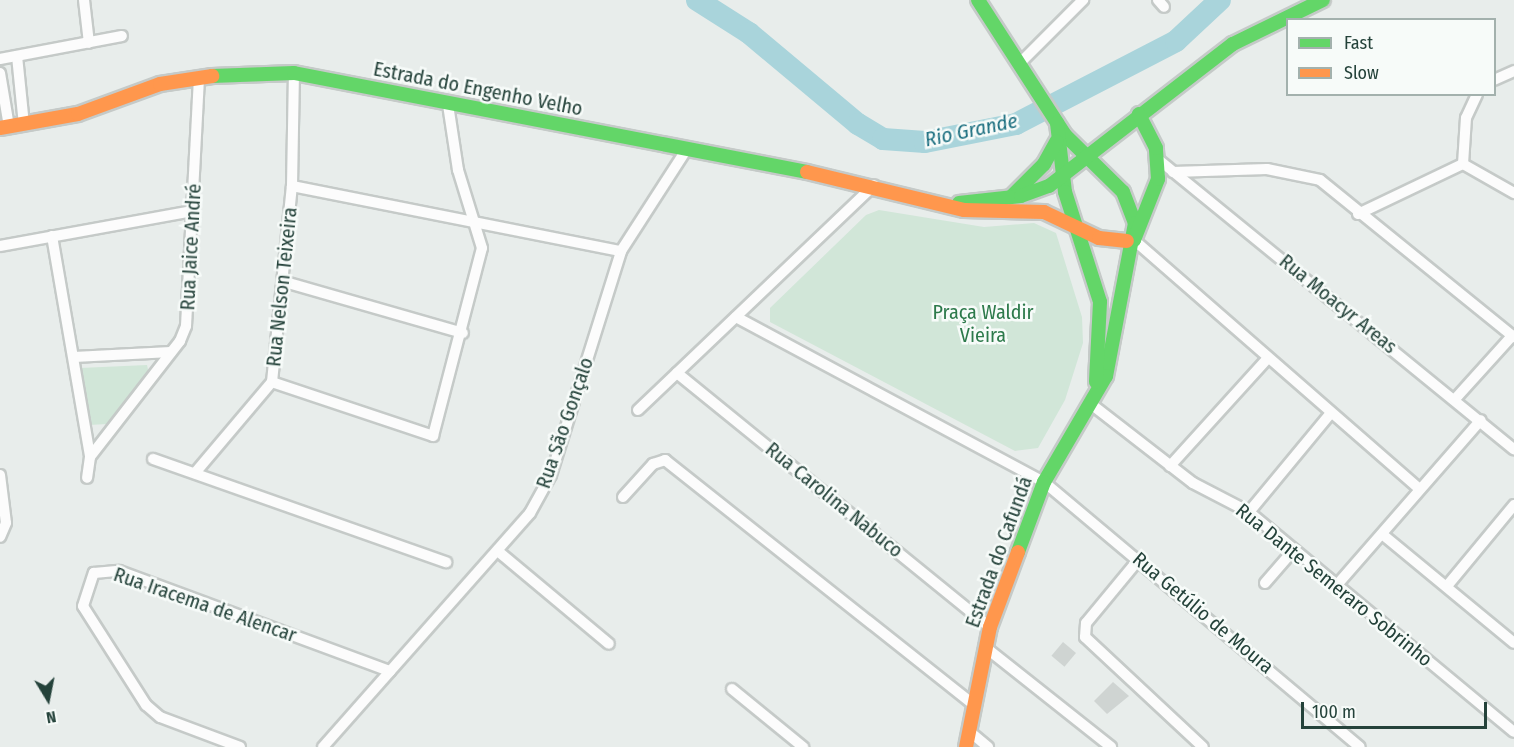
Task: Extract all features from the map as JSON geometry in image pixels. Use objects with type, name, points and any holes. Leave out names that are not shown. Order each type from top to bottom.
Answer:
[{"type":"street","points":[[84,0],[89,43]]},
{"type":"street","name":"Estrada do Cafundá","points":[[966,747],[972,703],[990,627],[1044,482],[1092,400],[1113,352],[1121,281],[1134,240],[1130,204],[1089,153],[1055,118],[978,0]]},
{"type":"street","points":[[1019,64],[1083,0]]},
{"type":"street","name":"Estrada do Engenho Velho","points":[[1286,18],[1323,0]]},
{"type":"street","name":"Estrada do Engenho Velho","points":[[950,203],[1010,198],[1064,177],[1089,153],[1233,44],[1286,18]]},
{"type":"street","points":[[0,59],[122,36]]},
{"type":"street","points":[[17,56],[24,125]]},
{"type":"street","points":[[1496,79],[1514,71]]},
{"type":"street","points":[[0,73],[4,127]]},
{"type":"street","name":"Estrada do Engenho Velho","points":[[4,127],[24,125],[199,78],[294,73],[448,105],[874,185],[978,212],[1044,212],[1074,222],[1100,238],[1134,240]]},
{"type":"street","name":"Rua Nelson Teixeira","points":[[195,473],[272,382],[285,282],[292,186],[294,73]]},
{"type":"street","name":"Rua Jaice André","points":[[90,457],[180,341],[190,303],[199,78]]},
{"type":"street","points":[[1463,164],[1466,118],[1476,96]]},
{"type":"street","points":[[272,382],[433,436],[463,333],[482,248],[470,219],[448,105]]},
{"type":"street","points":[[1139,114],[1159,160],[1154,197],[1134,240],[1330,414],[1418,488]]},
{"type":"street","name":"Estrada do Cafundá","points":[[1055,118],[1057,141],[1074,222],[1103,325],[1092,400]]},
{"type":"street","points":[[1010,198],[1044,164],[1057,141]]},
{"type":"street","name":"Rua São Gonçalo","points":[[322,747],[499,552],[551,475],[621,251],[686,150]]},
{"type":"street","name":"Rua Moacyr Areas","points":[[1159,160],[1456,398],[1514,450]]},
{"type":"street","points":[[1463,164],[1514,193]]},
{"type":"street","points":[[1358,214],[1463,164]]},
{"type":"street","points":[[1173,172],[1303,174],[1320,180],[1358,214],[1513,337],[1456,398]]},
{"type":"street","points":[[638,410],[874,185]]},
{"type":"street","points":[[292,186],[470,219],[621,251]]},
{"type":"street","points":[[0,246],[192,211]]},
{"type":"street","points":[[52,236],[90,457],[87,478]]},
{"type":"street","points":[[285,282],[463,333]]},
{"type":"street","name":"Rua Getúlio de Moura","points":[[736,317],[1044,482],[1139,559],[1360,747]]},
{"type":"street","points":[[74,357],[171,352]]},
{"type":"street","points":[[1170,466],[1268,358]]},
{"type":"street","name":"Rua Carolina Nabuco","points":[[677,373],[990,627]]},
{"type":"street","name":"Rua Dante Semeraro Sobrinho","points":[[1092,400],[1170,466],[1249,512],[1292,553],[1336,586],[1514,732]]},
{"type":"street","points":[[1249,512],[1330,414]]},
{"type":"street","points":[[1336,586],[1382,534],[1418,488],[1481,420]]},
{"type":"street","points":[[153,459],[446,562]]},
{"type":"street","points":[[623,497],[653,464],[665,460],[972,703]]},
{"type":"street","points":[[0,475],[6,523],[0,537]]},
{"type":"street","points":[[1446,586],[1514,505]]},
{"type":"street","points":[[1382,534],[1513,640]]},
{"type":"street","points":[[499,552],[609,644]]},
{"type":"street","points":[[1265,583],[1292,553]]},
{"type":"street","points":[[1139,559],[1086,623],[1085,637],[1203,747]]},
{"type":"street","name":"Rua Iracema de Alencar","points":[[240,747],[160,717],[146,705],[82,606],[94,573],[119,571],[390,671]]},
{"type":"street","points":[[985,647],[1111,747]]},
{"type":"street","points":[[732,689],[803,747]]},
{"type":"street","points":[[969,730],[988,747]]},
{"type":"green space","name":"Praça Waldir Vieira","points":[[879,210],[984,227],[1034,223],[1056,233],[1082,317],[1083,343],[1065,400],[1038,448],[1015,451],[770,322],[770,308],[866,215]]},
{"type":"green space","points":[[147,365],[149,374],[107,424],[89,425],[80,368]]},
{"type":"building","points":[[1063,642],[1076,653],[1064,667],[1051,656]]},
{"type":"building","points":[[1113,682],[1129,696],[1107,714],[1094,701]]},
{"type":"waterway","name":"Rio Grande","points":[[697,0],[749,33],[858,124],[883,139],[925,142],[1016,124],[1176,41],[1220,0]]},
{"type":"traffic: fast","points":[[978,0],[1065,135],[1123,192],[1135,223],[1106,376],[1044,482],[1018,552]]},
{"type":"traffic: fast","points":[[1286,18],[1323,0]]},
{"type":"traffic: fast","points":[[959,203],[1021,196],[1049,186],[1233,44],[1286,18]]},
{"type":"traffic: fast","points":[[212,76],[294,73],[807,172]]},
{"type":"traffic: fast","points":[[1127,241],[1134,240],[1158,179],[1156,148],[1139,114]]},
{"type":"traffic: fast","points":[[1057,123],[1065,192],[1100,302],[1096,382]]},
{"type":"traffic: fast","points":[[1012,196],[1044,164],[1057,141]]},
{"type":"traffic: slow","points":[[0,128],[78,114],[160,84],[212,76]]},
{"type":"traffic: slow","points":[[807,172],[964,210],[1044,212],[1099,238],[1127,241]]},
{"type":"traffic: slow","points":[[966,747],[990,627],[1018,552]]}]
